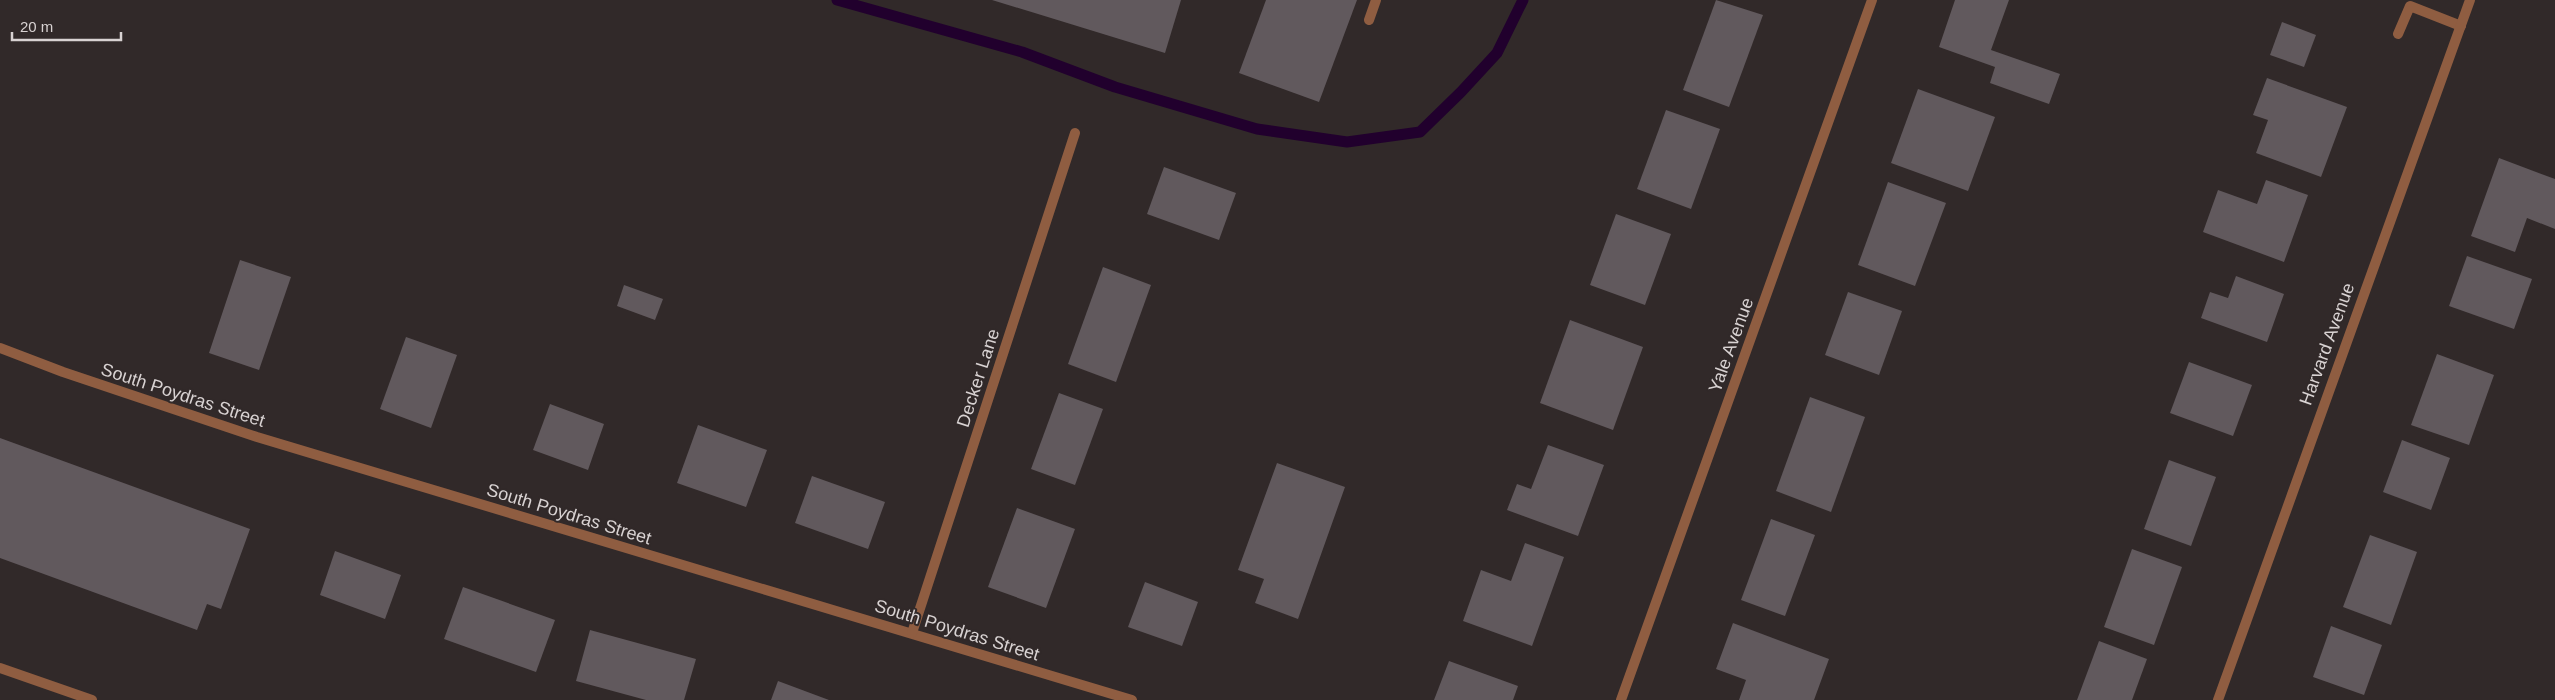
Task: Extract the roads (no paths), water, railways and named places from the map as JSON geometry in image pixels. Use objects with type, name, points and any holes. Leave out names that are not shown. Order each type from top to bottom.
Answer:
[{"type":"street","points":[[1369,20],[1376,0]]},
{"type":"street","name":"Yale Avenue","points":[[1621,700],[1872,0]]},
{"type":"street","name":"Harvard Avenue","points":[[2218,700],[2470,0]]},
{"type":"street","points":[[2398,34],[2410,6],[2461,26]]},
{"type":"street","name":"Decker Lane","points":[[912,633],[1075,133]]},
{"type":"street","name":"South Poydras Street","points":[[0,348],[63,372],[257,438],[1132,700]]},
{"type":"street","points":[[0,668],[92,700]]},
{"type":"waterway","points":[[837,0],[1022,52],[1115,87],[1257,129],[1347,142],[1420,132],[1497,53],[1523,0]]}]
